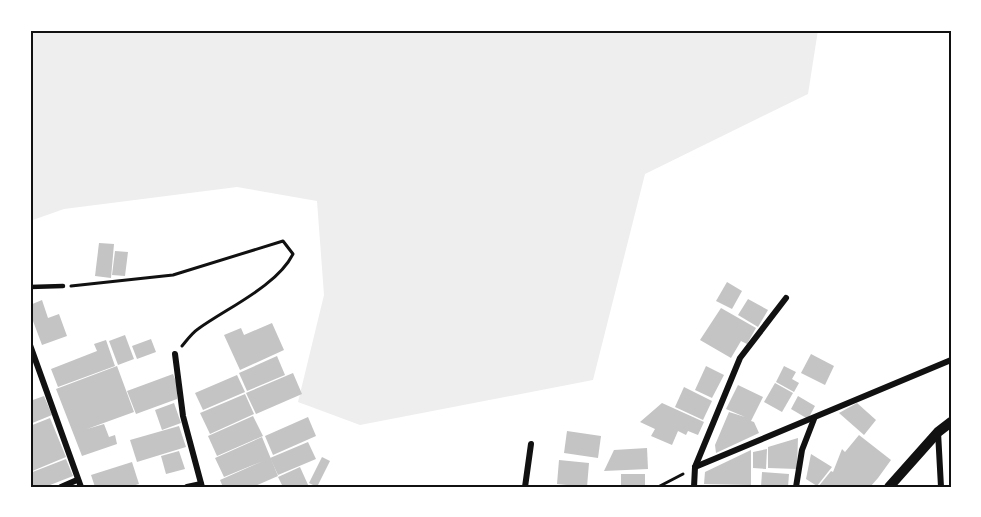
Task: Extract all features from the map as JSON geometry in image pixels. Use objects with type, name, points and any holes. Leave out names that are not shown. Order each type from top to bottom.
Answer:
[{"type":"street","points":[[694,487],[695,467],[740,358],[786,298]]},
{"type":"street","points":[[30,345],[79,484],[61,487]]},
{"type":"street","points":[[175,354],[183,416],[202,486],[187,487]]},
{"type":"street","points":[[695,467],[951,360]]},
{"type":"street","points":[[796,487],[802,450],[814,419]]},
{"type":"street","points":[[889,487],[938,432],[951,422]]},
{"type":"street","points":[[938,432],[941,487]]},
{"type":"street","points":[[525,487],[531,444]]},
{"type":"lane","points":[[30,287],[63,286]]},
{"type":"path","points":[[63,286],[173,275],[283,241],[293,254],[287,266],[249,296],[196,330],[175,354]]},
{"type":"path","points":[[658,487],[695,467]]},
{"type":"shaded area","points":[[30,30],[818,30],[808,94],[645,174],[593,380],[360,425],[298,402],[324,295],[317,201],[237,187],[64,209],[30,221]]},
{"type":"building","points":[[99,243],[114,244],[111,278],[95,276]]},
{"type":"building","points":[[115,251],[128,252],[125,276],[112,275]]},
{"type":"building","points":[[727,282],[742,291],[732,309],[716,301]]},
{"type":"building","points":[[748,299],[768,310],[758,327],[738,315]]},
{"type":"building","points":[[42,300],[48,318],[59,314],[67,336],[42,345],[30,313],[30,305]]},
{"type":"building","points":[[721,308],[756,328],[747,344],[741,341],[731,358],[700,340]]},
{"type":"building","points":[[272,323],[284,350],[240,370],[224,335],[241,328],[244,335]]},
{"type":"building","points":[[125,335],[134,359],[118,365],[109,341]]},
{"type":"building","points":[[151,339],[156,352],[137,359],[132,346]]},
{"type":"building","points":[[106,340],[115,366],[58,387],[51,369],[97,351],[94,344]]},
{"type":"building","points":[[811,354],[834,366],[825,385],[801,373]]},
{"type":"building","points":[[277,356],[285,375],[247,391],[239,373]]},
{"type":"building","points":[[117,366],[134,412],[87,429],[104,424],[109,437],[115,435],[117,444],[82,456],[56,389]]},
{"type":"building","points":[[706,366],[724,375],[712,398],[695,390]]},
{"type":"building","points":[[784,366],[796,372],[792,379],[799,383],[794,392],[776,382]]},
{"type":"building","points":[[293,373],[302,394],[256,414],[246,393]]},
{"type":"building","points":[[173,374],[177,384],[177,399],[136,414],[127,391]]},
{"type":"building","points":[[237,375],[245,392],[203,410],[195,393]]},
{"type":"building","points":[[775,383],[793,393],[782,412],[764,402]]},
{"type":"building","points":[[738,385],[763,397],[751,421],[754,422],[759,433],[716,453],[715,445],[729,412],[745,417],[726,409]]},
{"type":"building","points":[[684,387],[712,401],[703,420],[675,407]]},
{"type":"building","points":[[245,394],[254,414],[210,434],[200,413]]},
{"type":"building","points":[[44,396],[52,415],[30,424],[30,401]]},
{"type":"building","points":[[798,396],[815,406],[808,419],[791,409]]},
{"type":"building","points":[[174,403],[181,423],[162,430],[155,410]]},
{"type":"building","points":[[662,403],[704,422],[698,435],[688,431],[686,435],[678,431],[672,445],[651,436],[655,429],[640,422]]},
{"type":"building","points":[[857,403],[876,420],[864,435],[839,413]]},
{"type":"building","points":[[253,416],[263,436],[217,456],[208,436]]},
{"type":"building","points":[[308,417],[316,436],[273,455],[265,436]]},
{"type":"building","points":[[50,418],[66,457],[30,472],[30,426]]},
{"type":"building","points":[[179,426],[186,447],[137,462],[130,440]]},
{"type":"building","points":[[567,431],[601,436],[598,458],[564,453]]},
{"type":"building","points":[[859,435],[891,460],[878,478],[870,487],[818,487],[831,471],[833,472],[842,449],[845,452]]},
{"type":"building","points":[[262,437],[278,476],[253,487],[223,487],[220,480],[263,461],[224,477],[215,458]]},
{"type":"building","points":[[798,438],[797,469],[768,468],[768,447]]},
{"type":"building","points":[[308,442],[316,459],[278,475],[270,458]]},
{"type":"building","points":[[647,448],[648,469],[604,471],[614,450]]},
{"type":"building","points":[[767,449],[766,469],[753,468],[753,452]]},
{"type":"building","points":[[751,450],[751,485],[704,484],[705,472]]},
{"type":"building","points":[[179,451],[185,469],[166,474],[161,456]]},
{"type":"building","points":[[811,454],[832,467],[817,486],[806,479]]},
{"type":"building","points":[[322,457],[330,461],[317,487],[309,483]]},
{"type":"building","points":[[66,459],[73,476],[45,487],[30,487],[30,473]]},
{"type":"building","points":[[559,460],[589,463],[587,487],[557,484]]},
{"type":"building","points":[[132,462],[139,484],[129,487],[95,487],[91,475]]},
{"type":"building","points":[[300,467],[309,487],[283,487],[278,477]]},
{"type":"building","points":[[762,472],[789,474],[788,487],[761,487]]},
{"type":"building","points":[[621,474],[645,474],[645,487],[621,487]]}]
